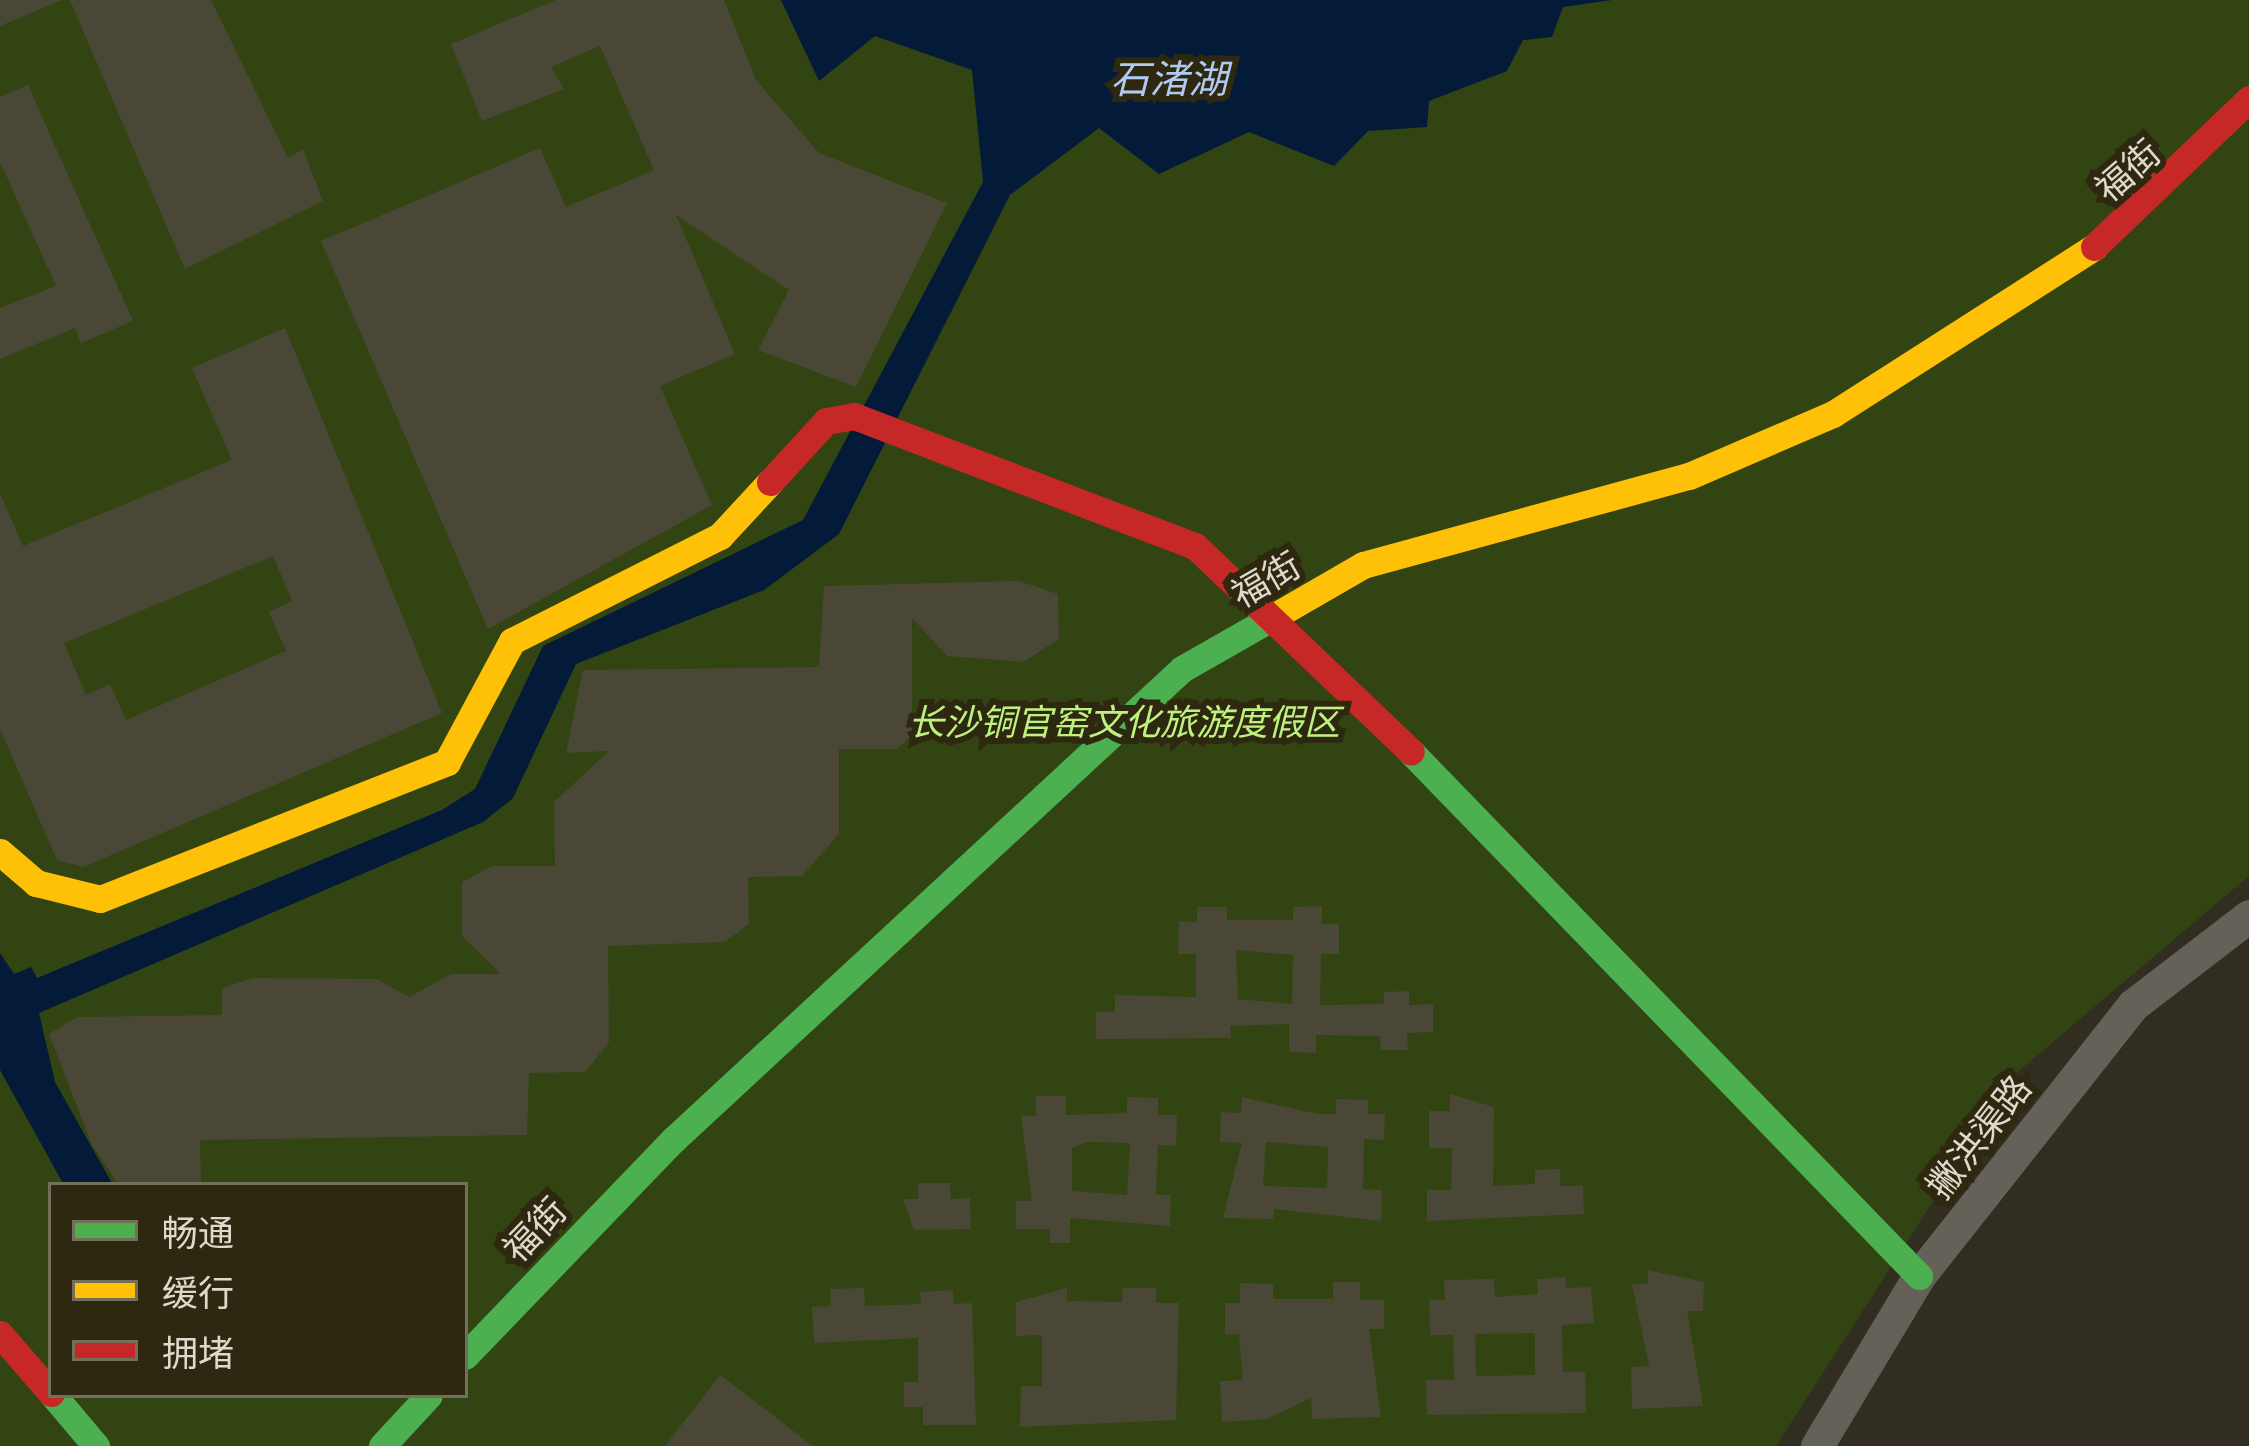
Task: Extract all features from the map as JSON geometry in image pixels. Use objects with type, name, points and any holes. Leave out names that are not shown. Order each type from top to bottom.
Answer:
[{"type":"street","name":"福街","points":[[468,1353],[674,1139],[1182,669],[1363,566],[1689,476],[1833,414],[2079,261],[2249,99]]},
{"type":"street","points":[[0,852],[36,883],[100,899],[447,763],[512,641],[719,536],[826,421],[854,416],[1195,546],[1278,614],[1919,1276]]},
{"type":"street","name":"撇洪渠路","points":[[1817,1446],[1919,1276],[2133,1005],[2249,916]]},
{"type":"street","points":[[0,1334],[48,1389]]},
{"type":"street","points":[[55,1398],[96,1446]]},
{"type":"street","points":[[382,1446],[426,1398]]},
{"type":"green space","name":"长沙铜官窑文化旅游度假区","points":[[0,0],[2249,0],[2249,876],[2014,1075],[1776,1446],[0,1446]]},
{"type":"water","name":"石渚湖","points":[[781,0],[1612,0],[1563,7],[1552,37],[1523,40],[1507,71],[1429,101],[1427,127],[1368,131],[1334,166],[1249,132],[1159,174],[1099,128],[1010,195],[839,534],[764,590],[576,664],[513,798],[483,822],[39,1013],[55,1082],[111,1182],[62,1182],[0,1070],[0,953],[14,974],[31,967],[37,978],[442,810],[475,789],[543,646],[803,520],[983,182],[972,70],[875,36],[819,81]]},
{"type":"building","points":[[0,0],[62,0],[0,26]]},
{"type":"building","points":[[70,0],[211,0],[288,158],[303,149],[323,201],[185,269]]},
{"type":"building","points":[[556,0],[724,0],[756,80],[819,153],[947,203],[856,387],[758,350],[789,290],[676,215],[735,354],[660,386],[712,505],[488,629],[321,241],[540,148],[566,207],[654,170],[600,46],[551,67],[564,89],[482,121],[451,44]]},
{"type":"building","points":[[28,85],[133,321],[81,343],[75,328],[0,359],[0,308],[56,286],[0,162],[0,97]]},
{"type":"building","points":[[285,328],[442,713],[83,867],[57,860],[0,729],[0,493],[23,546],[232,460],[192,368]],"holes":[[[273,556],[292,601],[269,612],[286,651],[126,720],[110,684],[86,695],[64,643]]]},
{"type":"building","points":[[1019,581],[1058,594],[1059,639],[1023,662],[947,656],[912,618],[912,735],[897,749],[839,749],[839,834],[802,876],[748,877],[749,924],[725,942],[608,946],[609,1042],[585,1072],[529,1073],[527,1135],[200,1140],[201,1182],[117,1182],[92,1145],[49,1034],[77,1017],[222,1015],[222,988],[253,978],[377,979],[409,997],[451,974],[501,974],[462,936],[462,882],[492,866],[555,866],[554,802],[609,751],[566,753],[583,670],[819,667],[824,586]]},
{"type":"building","points":[[1322,906],[1322,924],[1339,924],[1339,954],[1321,954],[1320,1005],[1384,1004],[1384,992],[1409,991],[1409,1005],[1433,1004],[1433,1032],[1407,1033],[1408,1050],[1381,1050],[1380,1036],[1316,1035],[1316,1053],[1289,1052],[1289,1024],[1230,1026],[1231,1038],[1096,1039],[1096,1012],[1115,1012],[1115,995],[1196,997],[1196,954],[1178,954],[1179,921],[1197,922],[1197,907],[1227,907],[1227,920],[1293,920],[1293,907]],"holes":[[[1236,950],[1293,955],[1292,1004],[1238,999]]]},
{"type":"building","points":[[1450,1094],[1494,1107],[1493,1186],[1535,1184],[1535,1170],[1560,1169],[1560,1186],[1583,1186],[1584,1214],[1427,1221],[1427,1190],[1451,1190],[1452,1148],[1429,1148],[1429,1111],[1450,1111]]},
{"type":"building","points":[[1036,1096],[1066,1096],[1066,1115],[1127,1113],[1127,1097],[1158,1098],[1158,1115],[1177,1115],[1176,1146],[1158,1145],[1156,1195],[1171,1195],[1170,1226],[1070,1218],[1070,1243],[1050,1243],[1050,1229],[1016,1229],[1016,1201],[1032,1201],[1021,1116],[1036,1116]],"holes":[[[1087,1142],[1130,1143],[1127,1195],[1072,1191],[1072,1148]]]},
{"type":"building","points":[[1242,1097],[1318,1114],[1336,1114],[1336,1099],[1368,1100],[1368,1114],[1385,1114],[1384,1140],[1364,1139],[1363,1189],[1382,1190],[1381,1221],[1274,1209],[1273,1219],[1223,1218],[1242,1143],[1220,1142],[1221,1112],[1241,1113]],"holes":[[[1266,1142],[1328,1147],[1327,1188],[1263,1186]]]},
{"type":"building","points":[[918,1183],[950,1183],[951,1199],[970,1198],[971,1229],[914,1230],[903,1199],[918,1199]]},
{"type":"building","points":[[1648,1270],[1704,1282],[1703,1311],[1687,1311],[1703,1406],[1632,1409],[1631,1367],[1649,1366],[1632,1284],[1648,1284]]},
{"type":"building","points":[[1565,1277],[1566,1288],[1591,1287],[1594,1323],[1562,1325],[1563,1372],[1585,1372],[1586,1413],[1427,1415],[1426,1380],[1454,1380],[1453,1335],[1430,1335],[1429,1300],[1445,1300],[1444,1280],[1494,1279],[1495,1297],[1538,1294],[1537,1279]],"holes":[[[1535,1333],[1535,1375],[1476,1376],[1475,1334]]]},
{"type":"building","points":[[1333,1282],[1360,1282],[1360,1300],[1384,1300],[1384,1329],[1369,1329],[1381,1417],[1312,1419],[1311,1398],[1267,1419],[1222,1422],[1220,1381],[1243,1380],[1239,1334],[1225,1334],[1225,1303],[1240,1303],[1240,1283],[1273,1284],[1273,1299],[1333,1299]]},
{"type":"building","points":[[864,1288],[865,1306],[921,1304],[920,1292],[953,1290],[954,1304],[972,1303],[976,1425],[923,1425],[923,1407],[904,1407],[904,1382],[918,1382],[918,1338],[814,1343],[812,1307],[831,1306],[830,1289]]},
{"type":"building","points":[[1067,1288],[1067,1301],[1122,1302],[1123,1288],[1156,1288],[1156,1303],[1179,1303],[1176,1420],[1020,1427],[1021,1386],[1042,1386],[1042,1335],[1016,1336],[1016,1302]]},
{"type":"building","points":[[720,1375],[813,1446],[665,1446]]},
{"type":"traffic: fast","points":[[468,1353],[673,1140],[1182,669],[1273,617]]},
{"type":"traffic: fast","points":[[1411,752],[1919,1276]]},
{"type":"traffic: fast","points":[[56,1398],[96,1446]]},
{"type":"traffic: fast","points":[[382,1446],[426,1398]]},
{"type":"traffic: slow","points":[[1273,617],[1363,565],[1689,476],[1833,414],[2094,247]]},
{"type":"traffic: slow","points":[[0,852],[36,883],[100,899],[447,762],[512,641],[720,536],[770,482]]},
{"type":"traffic: jam","points":[[2094,247],[2249,99]]},
{"type":"traffic: jam","points":[[770,482],[826,421],[854,416],[1195,546],[1411,752]]},
{"type":"traffic: jam","points":[[0,1334],[48,1390]]}]
